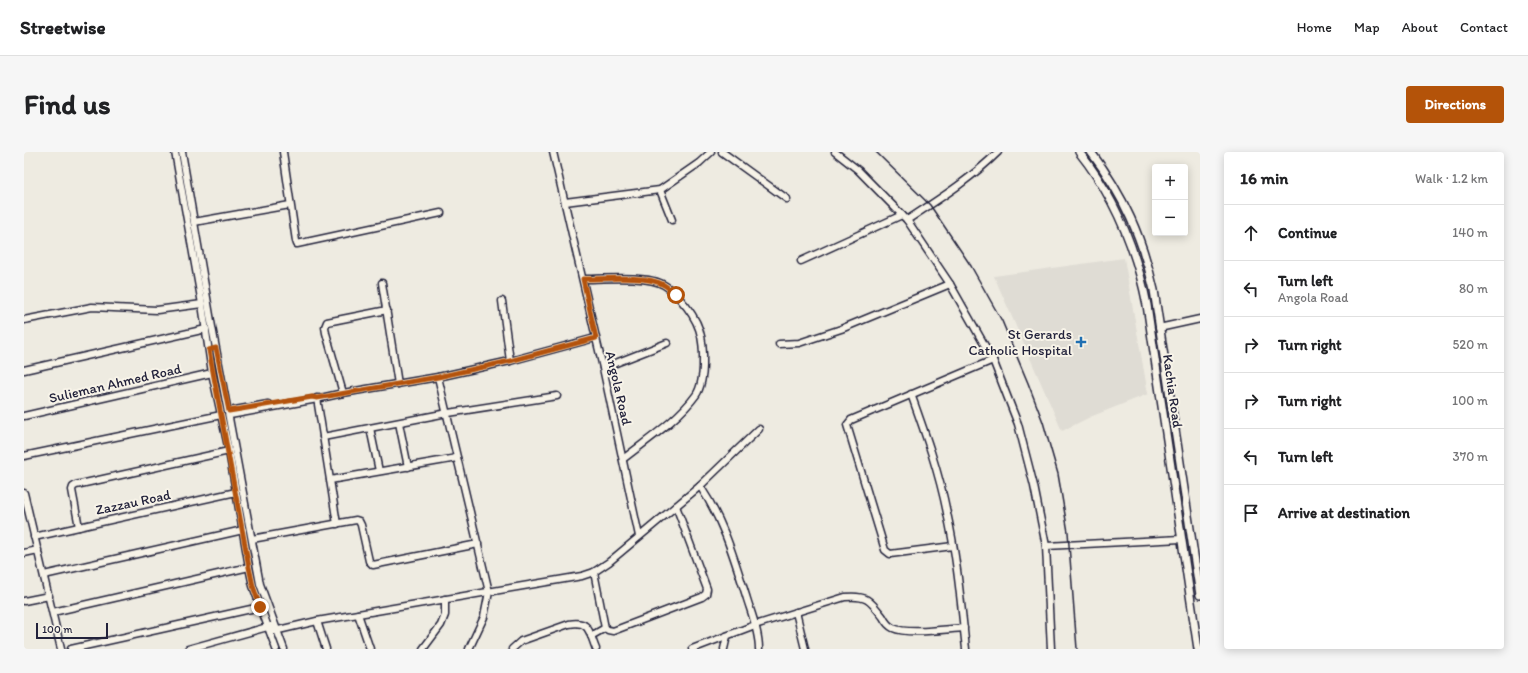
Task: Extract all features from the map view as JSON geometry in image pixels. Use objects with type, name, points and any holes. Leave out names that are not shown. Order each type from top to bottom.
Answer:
[{"type":"main road","name":"Kachia Road","points":[[1079,152],[1098,178],[1121,219],[1138,266],[1147,305],[1198,649]]},
{"type":"main road","name":"Kachia Road","points":[[1091,152],[1119,193],[1130,215],[1142,243],[1154,290],[1199,579],[1200,595]]},
{"type":"street","points":[[175,152],[202,304],[212,373],[229,451],[249,567],[253,586],[276,649]]},
{"type":"street","points":[[182,152],[216,348],[260,584],[284,649]]},
{"type":"street","points":[[283,152],[296,241],[299,244],[441,213]]},
{"type":"street","name":"Angola Road","points":[[553,152],[640,536]]},
{"type":"street","points":[[565,202],[660,190],[699,163],[711,152]]},
{"type":"street","points":[[722,152],[787,199]]},
{"type":"street","points":[[835,152],[858,170],[905,218],[950,284],[993,360],[1018,424],[1034,486],[1046,546],[1051,649]]},
{"type":"street","points":[[801,261],[905,218],[955,188],[983,167],[998,152]]},
{"type":"street","points":[[660,190],[672,220]]},
{"type":"street","points":[[194,222],[290,205]]},
{"type":"street","points":[[583,279],[623,278],[654,281],[664,285],[691,311],[697,322],[702,338],[703,373],[697,394],[663,428],[623,459]]},
{"type":"street","points":[[382,283],[398,384]]},
{"type":"street","points":[[780,344],[799,343],[841,329],[950,284]]},
{"type":"street","points":[[502,301],[510,361]]},
{"type":"street","points":[[24,320],[92,307],[157,310],[202,304]]},
{"type":"street","points":[[343,393],[326,333],[325,327],[327,322],[386,310]]},
{"type":"street","points":[[1159,328],[1200,319]]},
{"type":"street","points":[[24,370],[206,329]]},
{"type":"street","points":[[229,413],[438,377],[510,361],[596,338]]},
{"type":"street","points":[[603,368],[667,343]]},
{"type":"street","points":[[209,350],[216,348]]},
{"type":"street","points":[[953,546],[890,554],[885,550],[847,425],[851,420],[993,360]]},
{"type":"street","name":"Sulieman Ahmed Road","points":[[24,416],[212,373]]},
{"type":"street","points":[[438,377],[489,592],[484,617],[469,649]]},
{"type":"street","points":[[911,394],[928,441],[947,512],[953,546],[966,649]]},
{"type":"street","points":[[323,437],[399,422],[557,396]]},
{"type":"street","points":[[317,398],[336,524]]},
{"type":"street","points":[[24,456],[221,415]]},
{"type":"street","points":[[399,422],[408,467]]},
{"type":"street","points":[[370,428],[379,472]]},
{"type":"street","points":[[188,649],[276,627],[582,576],[594,572],[609,562],[700,486],[759,429]]},
{"type":"street","points":[[79,526],[72,490],[73,487],[229,451]]},
{"type":"street","points":[[330,480],[457,458]]},
{"type":"street","points":[[700,486],[713,505],[729,540],[755,625],[759,649]]},
{"type":"street","name":"Zazzau Road","points":[[34,537],[236,492]]},
{"type":"street","points":[[24,496],[61,649]]},
{"type":"street","points":[[605,628],[613,631],[702,597],[706,594],[707,589],[676,506]]},
{"type":"street","points":[[252,540],[356,520],[359,521],[369,561],[373,565],[478,544]]},
{"type":"street","points":[[44,575],[243,530]]},
{"type":"street","points":[[1046,546],[1181,539]]},
{"type":"street","points":[[24,553],[38,550]]},
{"type":"street","points":[[53,612],[249,567]]},
{"type":"street","points":[[594,572],[605,628]]},
{"type":"street","points":[[24,601],[49,596]]},
{"type":"street","points":[[692,649],[755,625],[845,597],[858,596],[868,599],[885,621],[893,628],[906,631],[964,628]]},
{"type":"street","points":[[423,649],[441,625],[445,615],[446,599]]},
{"type":"street","points":[[71,649],[260,607]]},
{"type":"street","points":[[796,612],[805,649]]},
{"type":"street","points":[[358,614],[370,649]]},
{"type":"street","points":[[317,621],[326,649]]},
{"type":"street","points":[[512,649],[521,641],[577,622],[583,623],[587,627],[596,649]]},
{"type":"street","points":[[591,636],[605,628]]},
{"type":"street","points":[[724,649],[726,636]]},
{"type":"shaded area","name":"St Gerards Catholic Hospital","points":[[1124,258],[1148,394],[1090,417],[1062,431],[994,276]]},
{"type":"railway","points":[[876,152],[930,205],[971,266],[1002,321],[1028,383],[1043,422],[1058,474],[1068,532],[1077,649]]},
{"type":"place","name":"St Gerards Catholic Hospital","points":[[1081,342]]},
{"type":"route","points":[[260,607],[249,567],[229,451],[212,373],[209,350],[216,348],[229,411],[312,397],[317,398],[438,377],[510,361],[596,338],[583,279],[623,278],[654,281],[664,285],[676,295]]}]
